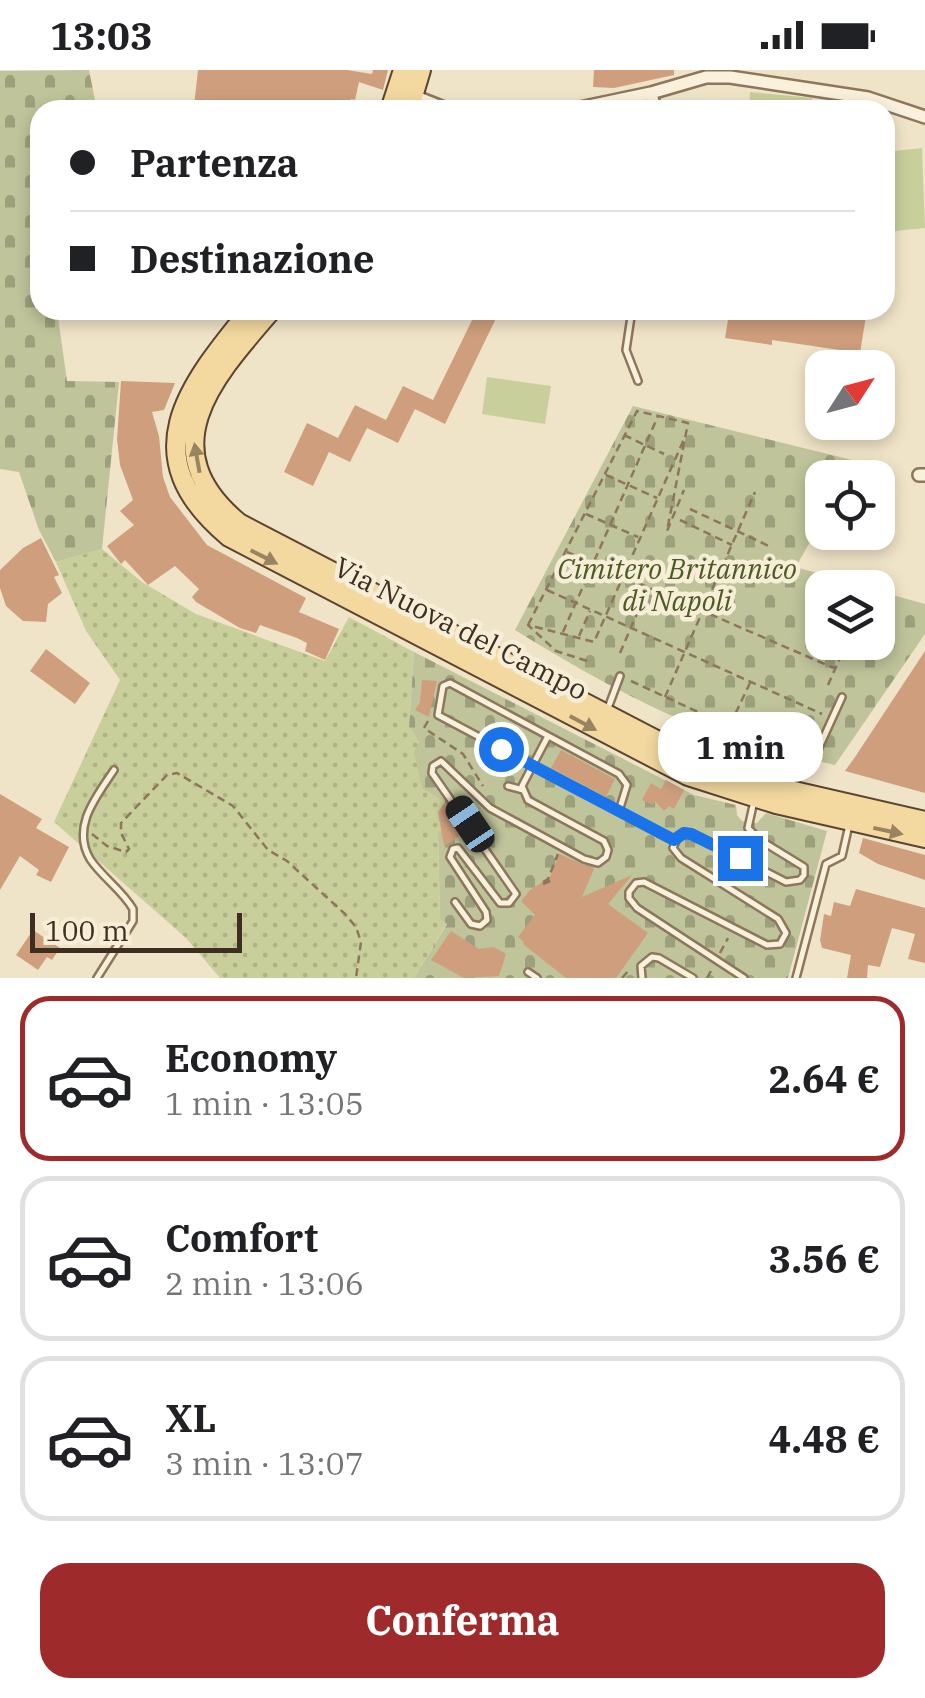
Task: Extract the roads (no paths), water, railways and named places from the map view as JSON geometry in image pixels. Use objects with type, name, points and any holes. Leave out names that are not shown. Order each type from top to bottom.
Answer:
[{"type":"main road","points":[[404,70],[407,99]]},
{"type":"main road","points":[[407,99],[421,70]]},
{"type":"main road","name":"Via Nuova del Campo","points":[[242,320],[190,387],[178,422],[177,461],[183,479],[202,512],[216,526],[244,546],[654,760],[755,798],[925,838]]},
{"type":"main road","name":"Via Nuova del Campo","points":[[264,320],[198,411],[194,457],[198,473],[215,502],[253,532],[662,745],[728,772],[925,821]]},
{"type":"street","points":[[618,100],[706,77],[730,77],[874,100]]},
{"type":"street","points":[[651,93],[652,100]]},
{"type":"street","points":[[895,107],[925,117]]},
{"type":"lane","points":[[630,320],[626,350],[638,381]]},
{"type":"lane","points":[[606,716],[620,676]]},
{"type":"lane","points":[[619,811],[627,792],[624,778],[450,683],[443,686],[438,715],[533,766],[674,840]]},
{"type":"lane","points":[[817,752],[842,697]]},
{"type":"lane","points":[[523,790],[548,736]]},
{"type":"lane","points":[[455,902],[471,924],[480,926],[487,920],[486,912],[450,857],[450,852],[458,848],[500,903],[509,903],[516,894],[436,778],[433,766],[441,761],[490,808],[561,847],[598,864],[604,862],[608,850],[604,841],[528,800],[523,790],[508,786]]},
{"type":"lane","points":[[97,978],[133,921],[133,908],[90,859],[84,827],[89,809],[114,770]]},
{"type":"lane","points":[[744,978],[637,908],[629,898],[631,886],[644,882],[767,945],[780,944],[786,933],[778,918],[681,858],[673,848],[674,840],[684,833],[691,834],[786,882],[800,880],[804,867],[748,828],[755,798]]},
{"type":"lane","points":[[796,978],[826,864],[842,856],[850,822]]},
{"type":"lane","points":[[642,974],[641,966],[652,957],[693,978]]},
{"type":"lane","points":[[528,972],[536,978]]},
{"type":"park label","name":"Cimitero Britannico di Napoli","points":[[677,584]]}]
